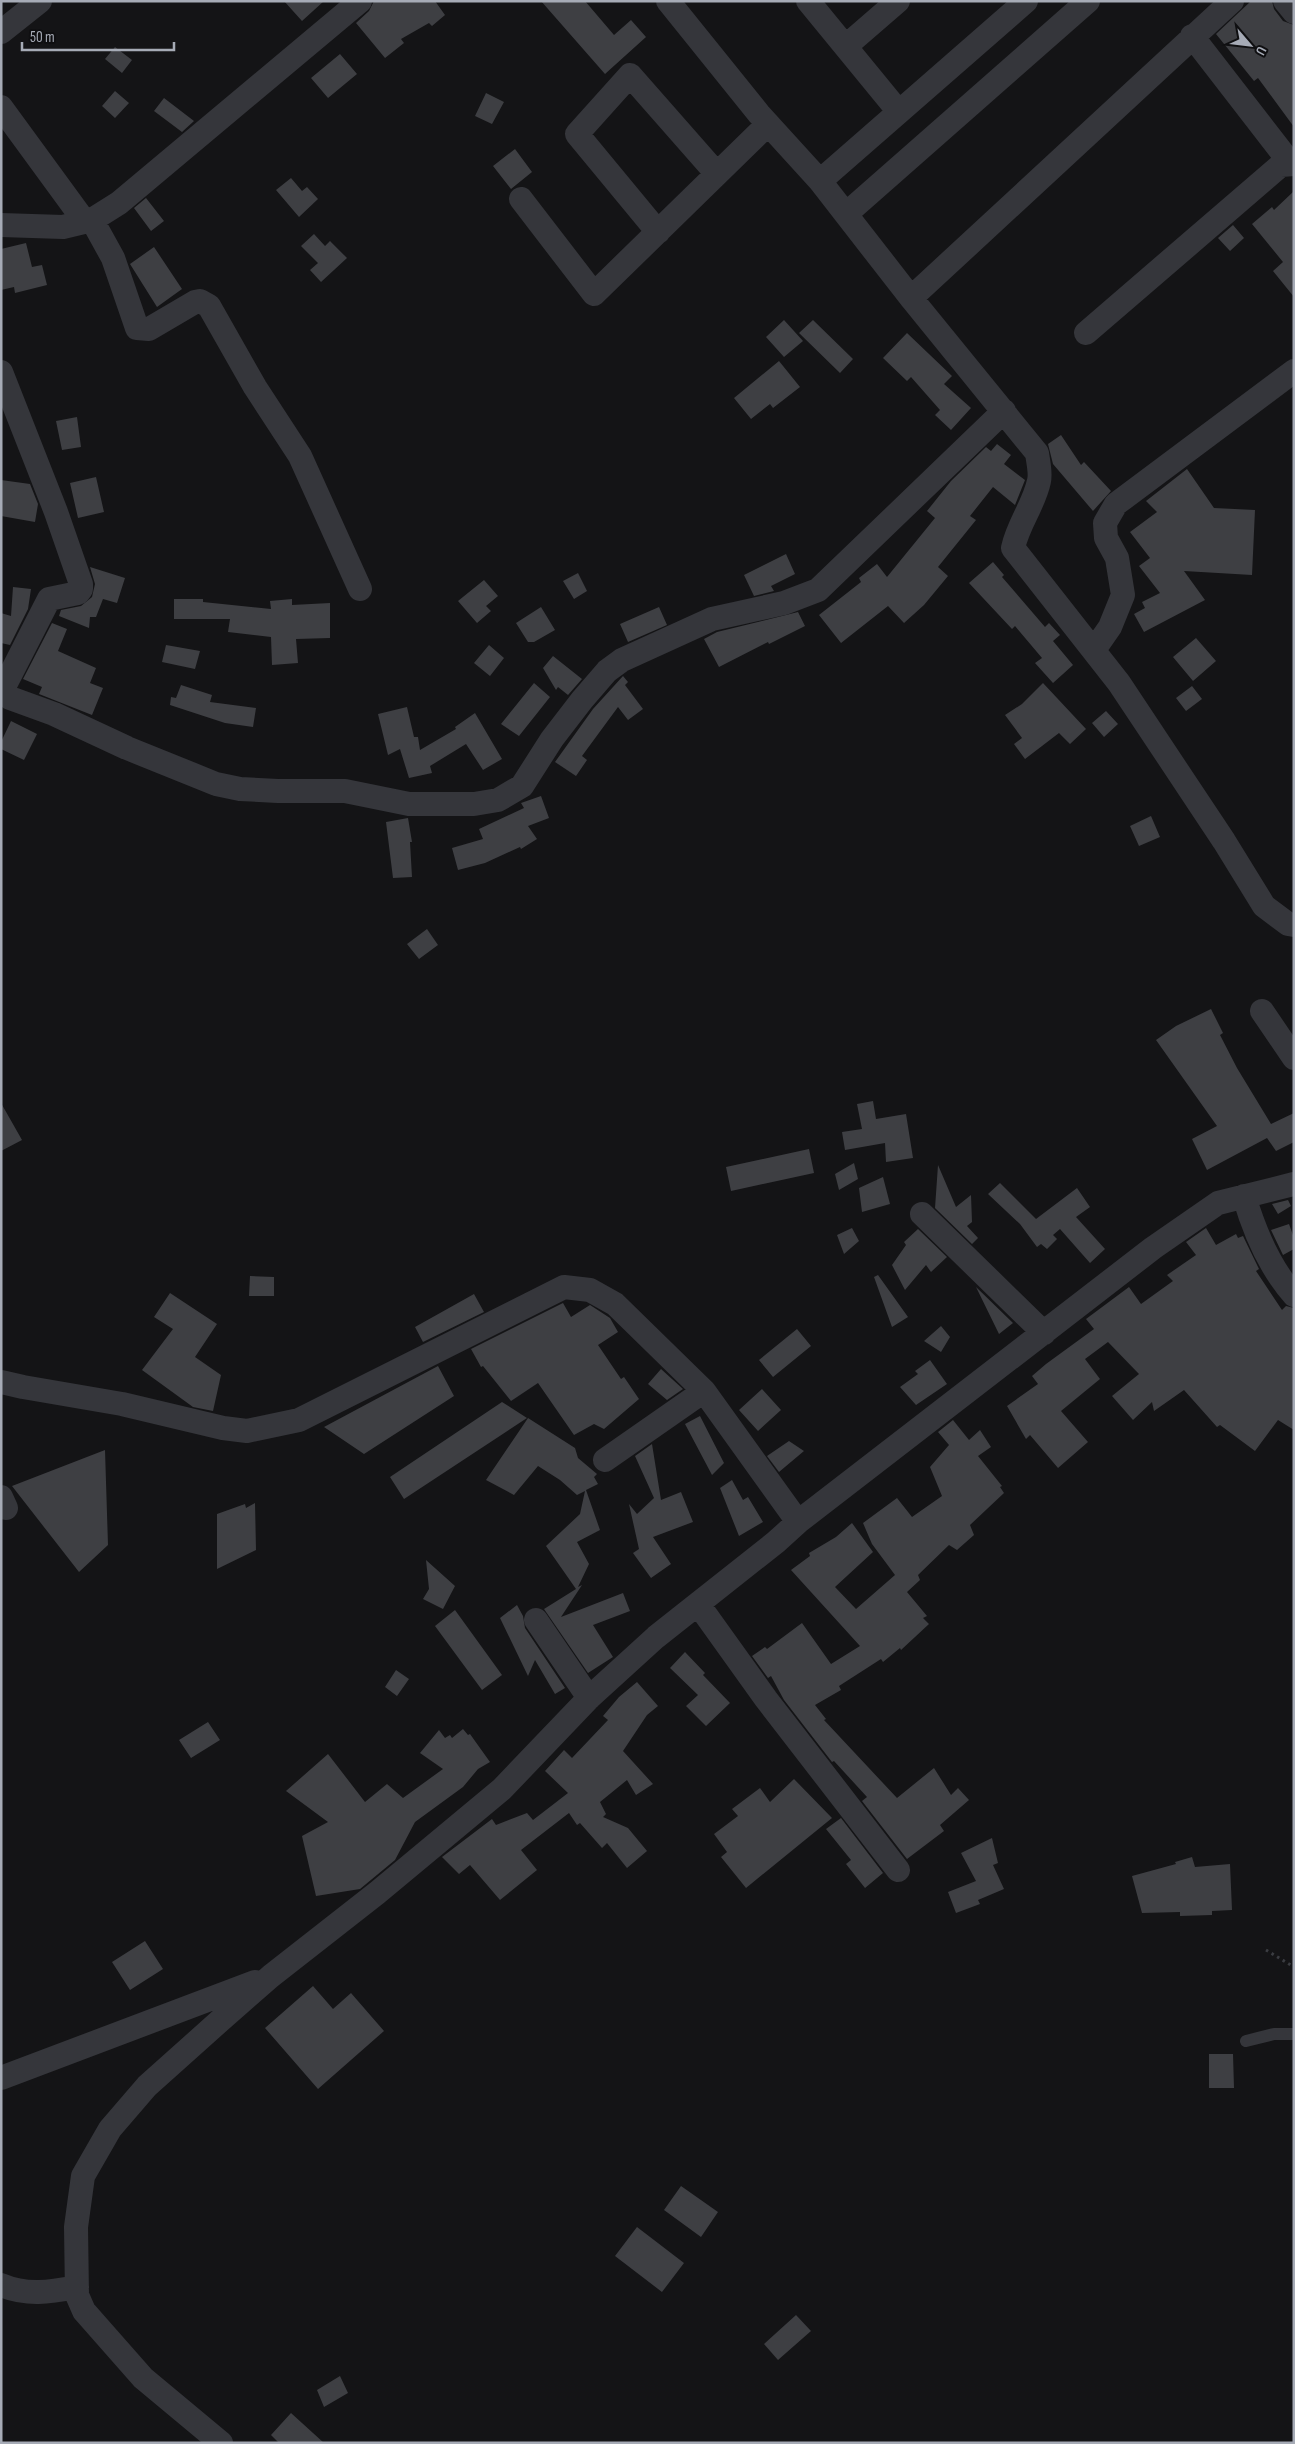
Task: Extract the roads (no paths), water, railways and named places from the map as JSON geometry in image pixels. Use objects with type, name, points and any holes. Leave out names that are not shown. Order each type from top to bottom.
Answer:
[{"type":"street","points":[[1,32],[40,1]]},
{"type":"street","points":[[1,225],[62,227],[88,221],[133,192],[360,1]]},
{"type":"street","points":[[668,1],[768,124],[820,181],[910,298],[1037,453],[1040,479],[1031,503],[1016,531],[1013,548],[1119,683],[1164,749],[1264,906],[1288,924],[1294,925]]},
{"type":"street","points":[[808,1],[899,112]]},
{"type":"street","points":[[846,46],[898,1]]},
{"type":"street","points":[[820,181],[1026,1]]},
{"type":"street","points":[[846,214],[1088,1]]},
{"type":"street","points":[[910,298],[1232,1]]},
{"type":"street","points":[[1285,1],[1294,12]]},
{"type":"street","points":[[1192,36],[1292,164]]},
{"type":"street","points":[[658,232],[577,134],[630,74],[717,174]]},
{"type":"street","points":[[1,107],[88,221],[113,258],[137,328],[149,329],[195,302],[200,301],[209,306],[256,387],[300,456],[360,589]]},
{"type":"street","points":[[521,199],[594,294],[768,124]]},
{"type":"street","points":[[1086,333],[1281,165],[1292,164]]},
{"type":"street","points":[[1094,650],[1110,627],[1123,595],[1117,558],[1106,538],[1105,523],[1116,504],[1294,371]]},
{"type":"street","points":[[1,372],[82,584],[78,593],[48,599],[5,685],[4,692],[10,698],[54,714],[126,748],[216,784],[240,789],[278,792],[344,791],[409,804],[474,804],[498,800],[510,795],[522,786],[552,740],[607,671],[645,649],[712,620],[784,603],[818,590],[1004,411]]},
{"type":"street","points":[[1262,1011],[1294,1058]]},
{"type":"street","points":[[221,2443],[143,2378],[84,2311],[77,2295],[76,2227],[83,2176],[110,2129],[146,2086],[271,1976],[376,1893],[502,1789],[589,1698],[656,1637],[798,1522],[1153,1248],[1218,1204],[1294,1184]]},
{"type":"street","points":[[1244,1196],[1253,1226],[1286,1286],[1294,1294]]},
{"type":"street","points":[[922,1214],[1044,1333]]},
{"type":"street","points":[[1,1382],[23,1388],[122,1404],[222,1428],[247,1432],[299,1420],[564,1287],[590,1290],[615,1304],[704,1391],[798,1522]]},
{"type":"street","points":[[605,1460],[704,1391]]},
{"type":"street","points":[[698,1604],[766,1699],[898,1870]]},
{"type":"street","points":[[536,1620],[589,1698]]},
{"type":"street","points":[[1,2078],[271,1976]]},
{"type":"street","points":[[1,2285],[26,2292],[42,2293],[77,2288]]},
{"type":"lane","points":[[1246,2041],[1274,2034],[1294,2034]]}]
